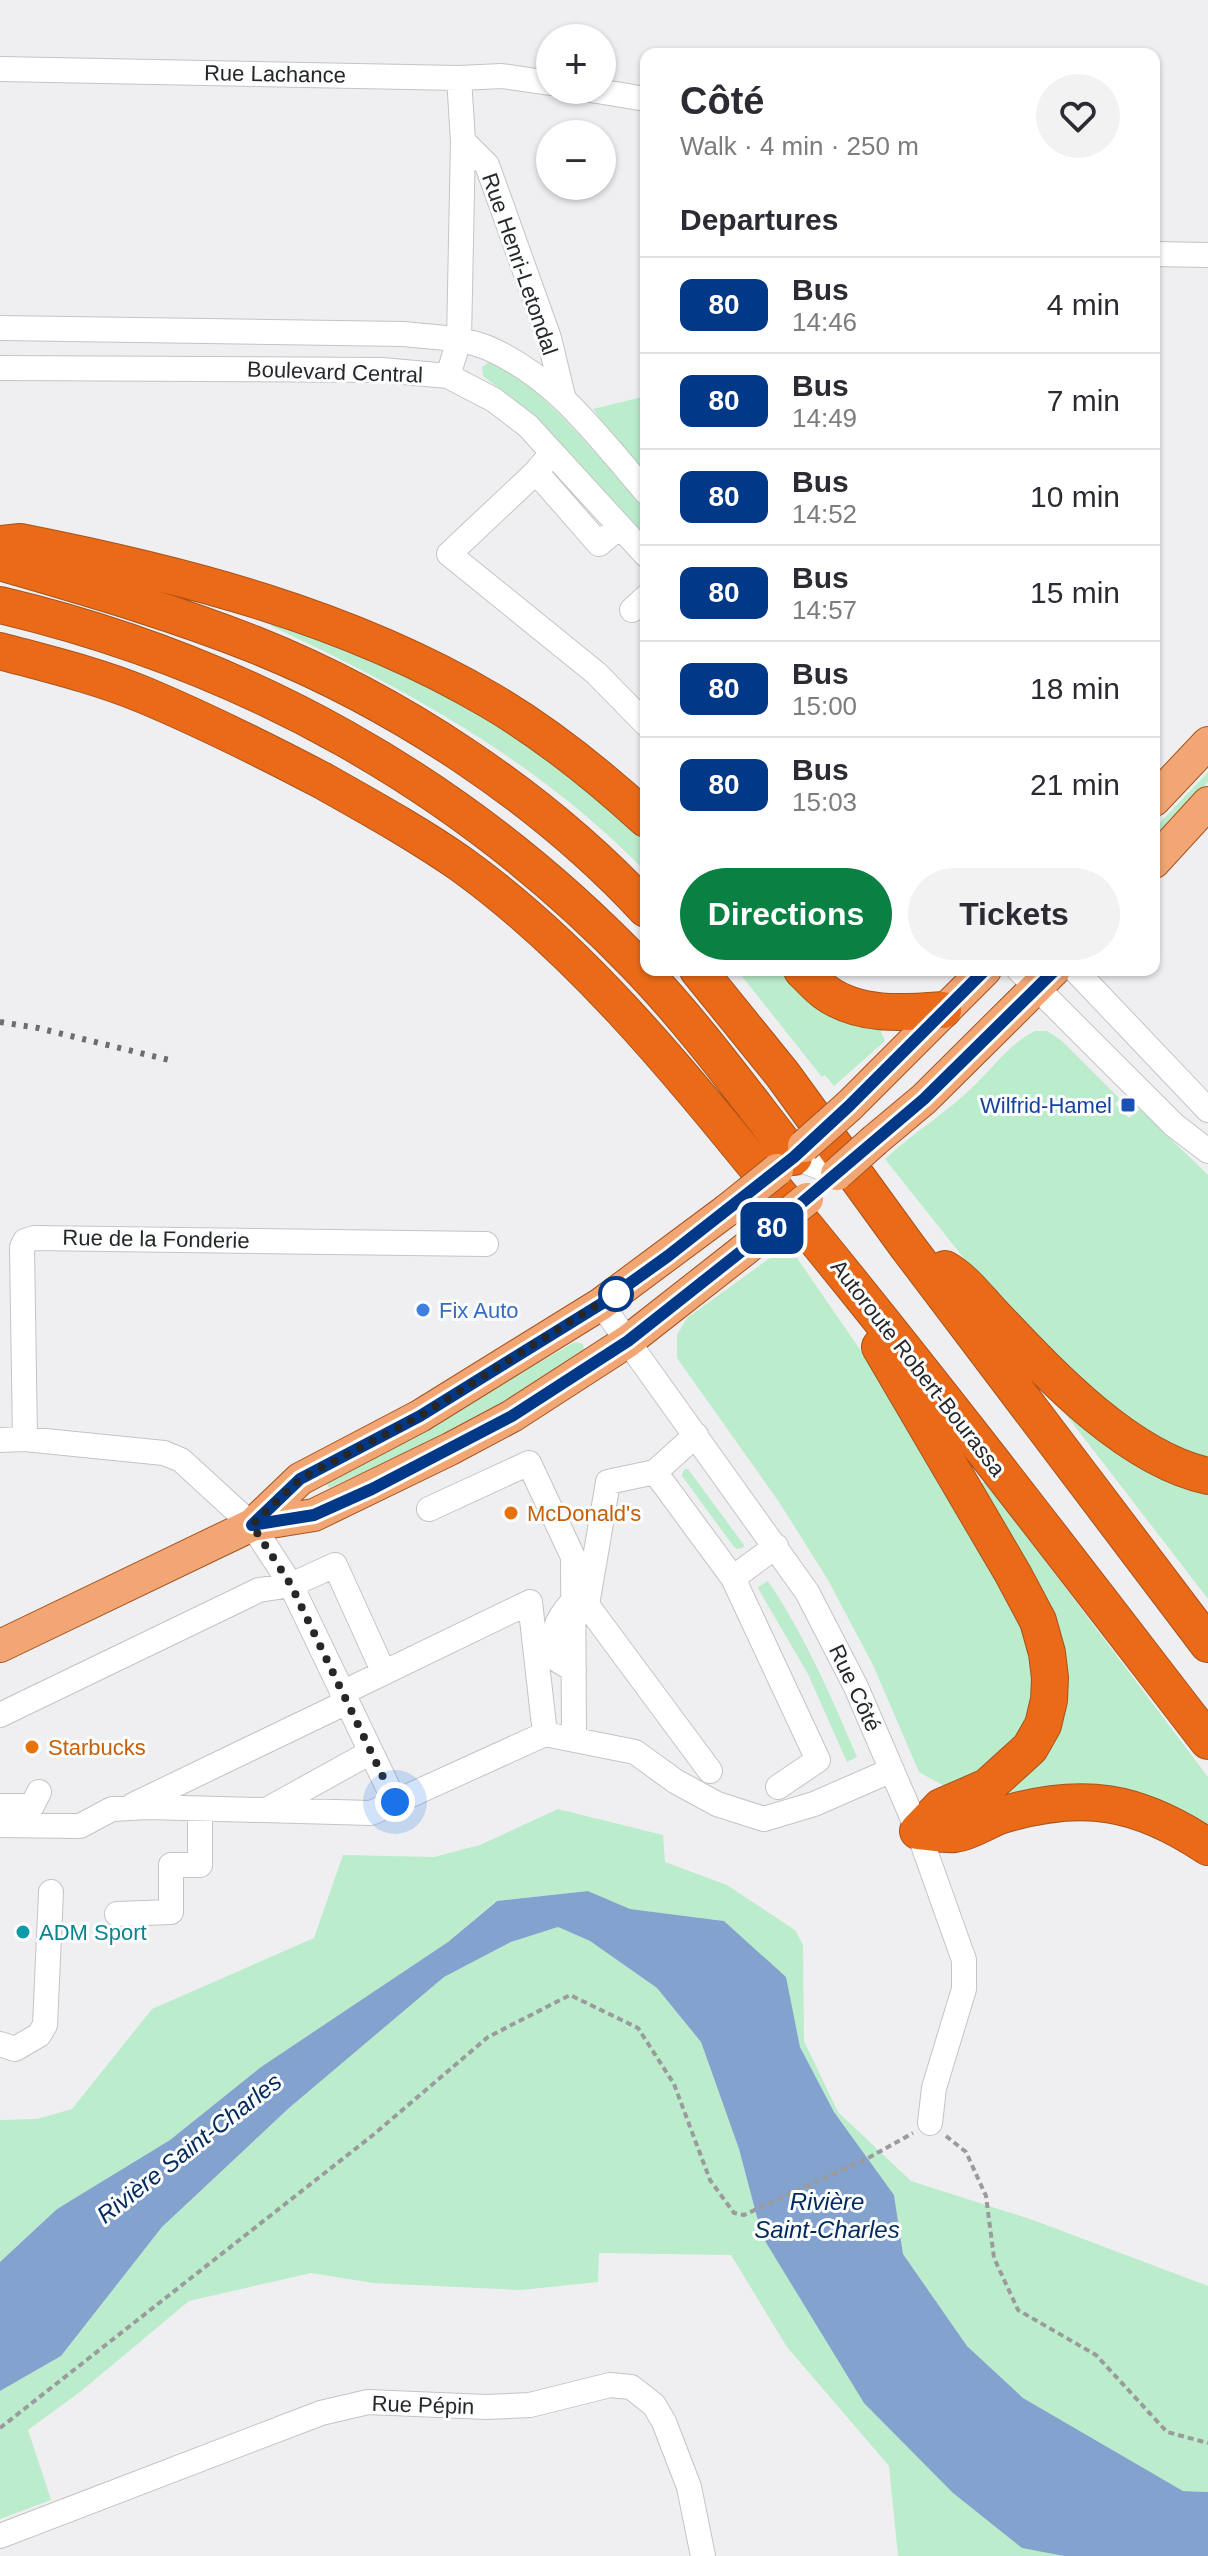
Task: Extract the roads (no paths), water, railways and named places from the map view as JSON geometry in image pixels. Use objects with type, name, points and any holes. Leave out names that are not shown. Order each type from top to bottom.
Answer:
[{"type":"highway","points":[[0,544],[20,542],[147,569],[279,606],[345,631],[417,662],[491,701],[559,746],[640,813]]},
{"type":"highway","points":[[0,562],[123,597],[241,639],[319,674],[383,708],[445,743],[509,787],[603,865],[640,903]]},
{"type":"highway","points":[[0,605],[99,631],[239,685],[346,737],[456,807],[514,850],[640,968]]},
{"type":"highway","name":"Autoroute Robert-Bourassa","points":[[0,651],[141,694],[219,728],[365,804],[461,865],[509,902],[620,1007],[691,1087],[832,1259],[1208,1741]]},
{"type":"highway","points":[[647,976],[686,1020],[785,1145]]},
{"type":"highway","points":[[703,976],[783,1075],[907,1246],[1208,1644]]},
{"type":"highway","points":[[809,976],[827,993],[859,1008],[899,1013],[943,1010]]},
{"type":"highway","points":[[907,1246],[956,1275],[1043,1364],[1118,1431],[1161,1458],[1208,1476]]},
{"type":"highway","points":[[832,1259],[910,1401],[1013,1574],[1038,1621],[1047,1653],[1049,1700],[1043,1725],[1030,1748],[987,1787],[941,1807],[918,1831]]},
{"type":"highway","points":[[918,1831],[957,1834],[1000,1816],[1038,1807],[1071,1801],[1102,1802],[1134,1808],[1163,1820],[1208,1847]]},
{"type":"main road","points":[[1160,794],[1208,743]]},
{"type":"main road","points":[[1160,855],[1208,803]]},
{"type":"main road","points":[[252,1525],[300,1479],[420,1416],[601,1304],[726,1211],[785,1145],[849,1106],[979,976]]},
{"type":"main road","points":[[0,1646],[252,1525],[314,1515],[372,1489],[512,1416],[628,1341],[837,1174],[924,1099],[1037,976]]},
{"type":"street","name":"Rue Lachance","points":[[0,69],[459,78],[502,76],[536,81]]},
{"type":"street","name":"Rue Henri-Letondal","points":[[448,376],[459,340],[463,141],[459,78]]},
{"type":"street","points":[[616,94],[640,98]]},
{"type":"street","name":"Rue Henri-Letondal","points":[[463,141],[487,165],[549,338],[563,396]]},
{"type":"street","points":[[1160,254],[1208,255]]},
{"type":"street","name":"Boulevard Central","points":[[0,328],[403,334],[459,340],[487,347],[534,373],[563,396],[640,485]]},
{"type":"street","name":"Boulevard Central","points":[[0,368],[382,370],[448,376],[510,410],[640,549]]},
{"type":"street","points":[[553,453],[449,554],[596,673],[640,718]]},
{"type":"street","points":[[536,472],[599,544],[619,527]]},
{"type":"street","points":[[1037,976],[1174,1125],[1208,1151]]},
{"type":"street","points":[[1081,976],[1208,1110]]},
{"type":"street","points":[[785,1145],[837,1174]]},
{"type":"street","name":"Rue de la Fonderie","points":[[25,1439],[22,1247],[25,1241],[34,1238],[486,1244]]},
{"type":"street","name":"Rue Côté","points":[[601,1304],[807,1592],[835,1643],[918,1831],[964,1960],[964,1989],[934,2088],[930,2123]]},
{"type":"street","points":[[696,1435],[655,1472],[608,1482],[587,1605],[710,1771]]},
{"type":"street","points":[[0,1440],[25,1439],[164,1453],[181,1460],[252,1525],[291,1585],[395,1802]]},
{"type":"street","points":[[429,1509],[529,1463],[573,1557],[574,1739]]},
{"type":"street","points":[[655,1472],[733,1578],[818,1760],[778,1787]]},
{"type":"street","points":[[733,1578],[776,1546]]},
{"type":"street","points":[[0,1715],[259,1590],[291,1585],[335,1565],[384,1673]]},
{"type":"street","points":[[126,1809],[345,1698],[384,1673],[530,1602],[545,1734]]},
{"type":"street","points":[[0,1825],[80,1826],[112,1809],[371,1813],[545,1734],[635,1752],[675,1781],[717,1804],[764,1819],[814,1804],[892,1770]]},
{"type":"street","points":[[265,1810],[371,1752]]},
{"type":"street","points":[[0,1806],[32,1806],[39,1792]]},
{"type":"street","points":[[117,1914],[171,1912],[171,1865],[200,1865],[200,1809]]},
{"type":"street","points":[[0,2044],[15,2049],[39,2035],[45,2025],[51,1892]]},
{"type":"street","name":"Rue Pépin","points":[[0,2536],[321,2413],[368,2402],[486,2407],[530,2405],[610,2385],[631,2387],[646,2397],[664,2422],[689,2487],[703,2556]]},
{"type":"water","name":"Rivière Saint-Charles","points":[[588,1891],[630,1909],[724,1921],[786,1977],[800,2047],[834,2112],[894,2195],[903,2254],[967,2346],[1023,2398],[1183,2491],[1208,2492],[1208,2556],[1064,2556],[1022,2548],[953,2493],[864,2403],[762,2236],[739,2149],[701,2042],[657,1988],[590,1941],[558,1927],[511,1942],[444,1977],[289,2108],[162,2227],[61,2356],[0,2391],[0,2262],[57,2209],[170,2140],[261,2067],[448,1942],[497,1901]]},
{"type":"railway","points":[[0,1022],[38,1028],[173,1061]]},
{"type":"place","name":"Wilfrid-Hamel","points":[[1128,1105]]},
{"type":"place","name":"Fix Auto","points":[[423,1310]]},
{"type":"place","name":"McDonald's","points":[[511,1513]]},
{"type":"place","name":"Starbucks","points":[[32,1747]]},
{"type":"place","name":"ADM Sport","points":[[23,1932]]}]
